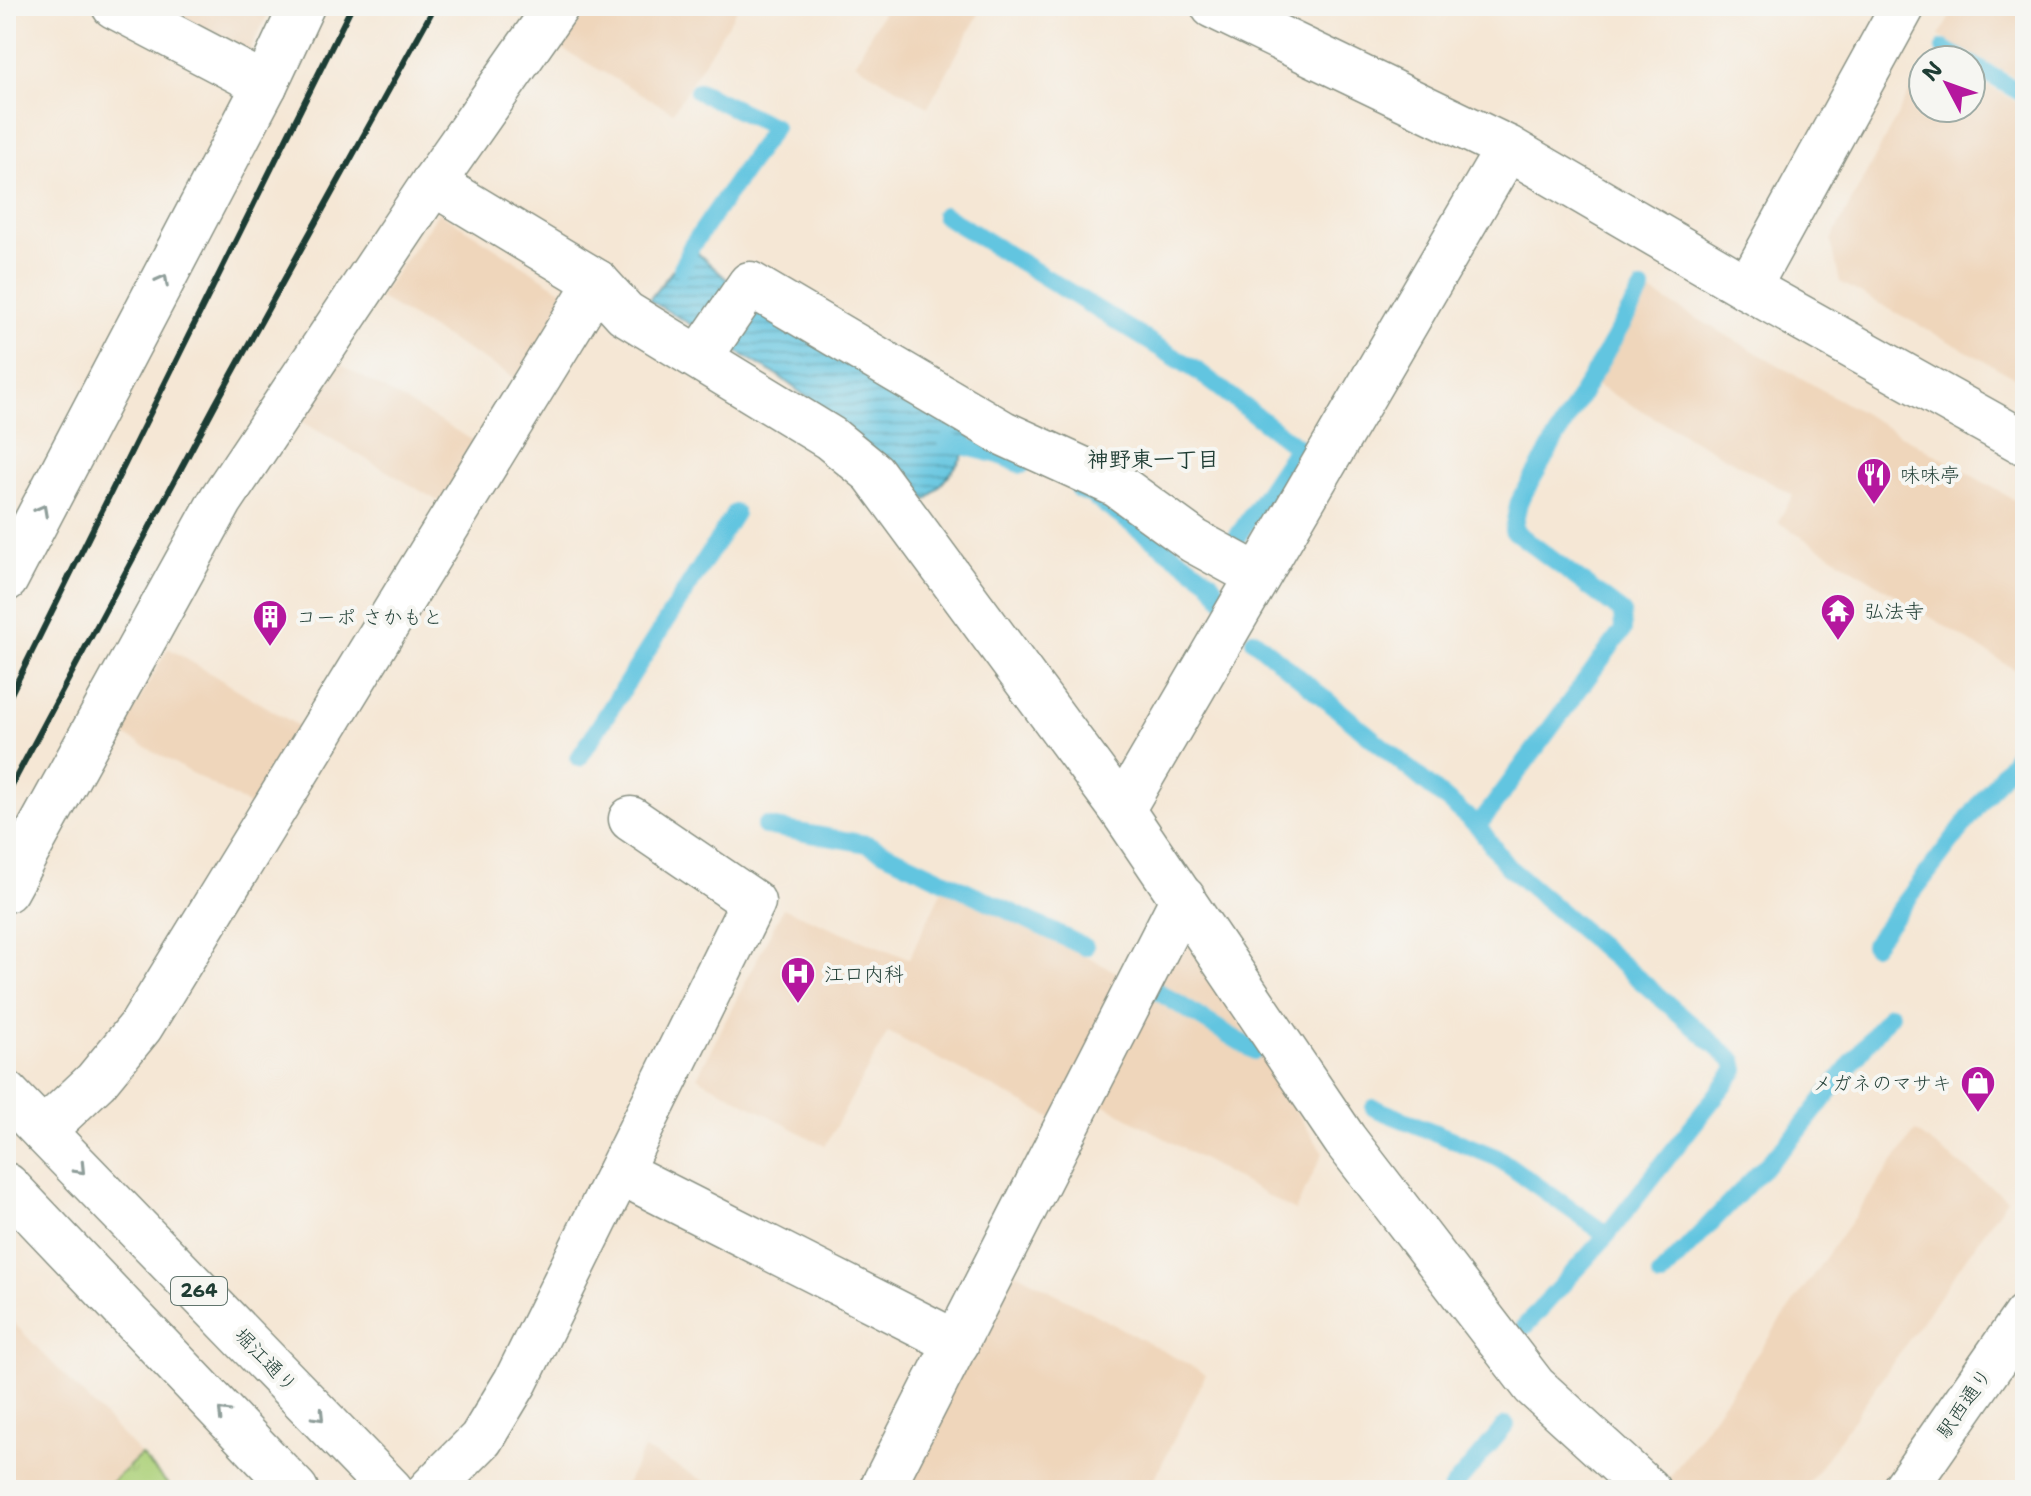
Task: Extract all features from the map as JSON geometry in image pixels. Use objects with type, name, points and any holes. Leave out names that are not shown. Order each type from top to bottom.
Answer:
[{"type":"main road","points":[[114,6],[265,85]]},
{"type":"main road","points":[[6,579],[265,85],[302,6]]},
{"type":"main road","points":[[6,890],[221,500],[433,183],[557,6]]},
{"type":"main road","points":[[1213,6],[1508,148],[1748,288],[2025,443]]},
{"type":"main road","points":[[1748,288],[1903,6]]},
{"type":"main road","points":[[1122,810],[1508,148]]},
{"type":"main road","points":[[433,183],[597,282],[625,313],[830,438],[873,473],[1122,810],[1345,1140],[1524,1374],[1648,1490]]},
{"type":"main road","points":[[43,1131],[96,1081],[141,1026],[597,282]]},
{"type":"main road","points":[[700,357],[750,284],[1003,433],[1117,485],[1194,541],[1258,576]]},
{"type":"main road","points":[[430,1490],[481,1439],[516,1381],[753,902],[631,819]]},
{"type":"main road","points":[[881,1490],[1183,898]]},
{"type":"main road","name":"堀江通り","points":[[6,1093],[391,1490]]},
{"type":"main road","points":[[620,1172],[957,1343]]},
{"type":"main road","points":[[6,1185],[296,1490]]},
{"type":"main road","name":"駅西通り","points":[[1904,1490],[2025,1316]]},
{"type":"shaded area","points":[[157,6],[272,6],[248,54]]},
{"type":"shaded area","points":[[591,6],[739,6],[673,112],[561,48]]},
{"type":"shaded area","points":[[886,6],[983,6],[928,107],[855,63]]},
{"type":"shaded area","points":[[1956,6],[2025,6],[2025,83],[1987,62],[1987,44],[1954,44],[1939,36]]},
{"type":"shaded area","points":[[1987,85],[2025,107],[2025,383],[1840,282],[1831,240],[1907,97],[1907,124],[1987,124]]},
{"type":"shaded area","points":[[439,212],[572,297],[520,381],[379,298]]},
{"type":"shaded area","points":[[1647,290],[2025,506],[2025,676],[1778,522],[1793,495],[1594,384]]},
{"type":"shaded area","points":[[338,363],[481,445],[445,505],[301,421]]},
{"type":"shaded area","points":[[168,648],[307,731],[259,811],[121,733]]},
{"type":"shaded area","points":[[945,884],[1155,992],[1181,931],[1323,1153],[1295,1211],[1096,1100],[1052,1118],[888,1032],[825,1146],[697,1077],[783,908],[909,959]]},
{"type":"shaded area","points":[[1915,1131],[2007,1199],[1804,1490],[1680,1490],[1668,1480]]},
{"type":"shaded area","points":[[1010,1269],[1206,1374],[1149,1490],[897,1490]]},
{"type":"shaded area","points":[[6,1315],[141,1455],[103,1490],[17,1490],[6,1483]]},
{"type":"shaded area","points":[[644,1449],[721,1490],[623,1490]]},
{"type":"green space","points":[[141,1455],[173,1490],[103,1490]]},
{"type":"water","points":[[691,247],[761,310],[973,432],[960,460],[927,500],[845,426],[780,377],[649,300]]},
{"type":"waterway","points":[[1987,73],[2025,95]]},
{"type":"waterway","points":[[682,268],[691,247],[774,127],[698,91]]},
{"type":"waterway","points":[[944,215],[1199,372],[1297,447],[1223,558]]},
{"type":"waterway","points":[[1478,826],[1623,630],[1622,612],[1513,530],[1519,502],[1642,290]]},
{"type":"waterway","points":[[947,442],[999,455],[1022,465]]},
{"type":"waterway","points":[[1079,490],[1091,495],[1209,580],[1222,598]]},
{"type":"waterway","points":[[579,758],[735,513]]},
{"type":"waterway","points":[[1254,640],[1478,826],[1506,865],[1734,1061],[1736,1070],[1607,1235],[1525,1326]]},
{"type":"waterway","points":[[1873,945],[2025,744]]},
{"type":"waterway","points":[[765,826],[867,844],[1085,947]]},
{"type":"waterway","points":[[1152,988],[1255,1051]]},
{"type":"waterway","points":[[1660,1276],[1797,1133],[1890,1014]]},
{"type":"waterway","points":[[1374,1108],[1498,1158],[1607,1235]]},
{"type":"waterway","points":[[1451,1490],[1506,1425]]},
{"type":"railway","points":[[6,704],[352,6]]},
{"type":"railway","points":[[6,796],[215,405],[435,6]]},
{"type":"place","name":"味味亭","points":[[1874,506]]},
{"type":"place","name":"弘法寺","points":[[1838,642]]},
{"type":"place","name":"コーポ さかもと","points":[[270,648]]},
{"type":"place","name":"江口内科","points":[[798,1005]]},
{"type":"place","name":"メガネのマサキ","points":[[1978,1114]]},
{"type":"district","name":"神野東一丁目","points":[[1153,459]]}]
